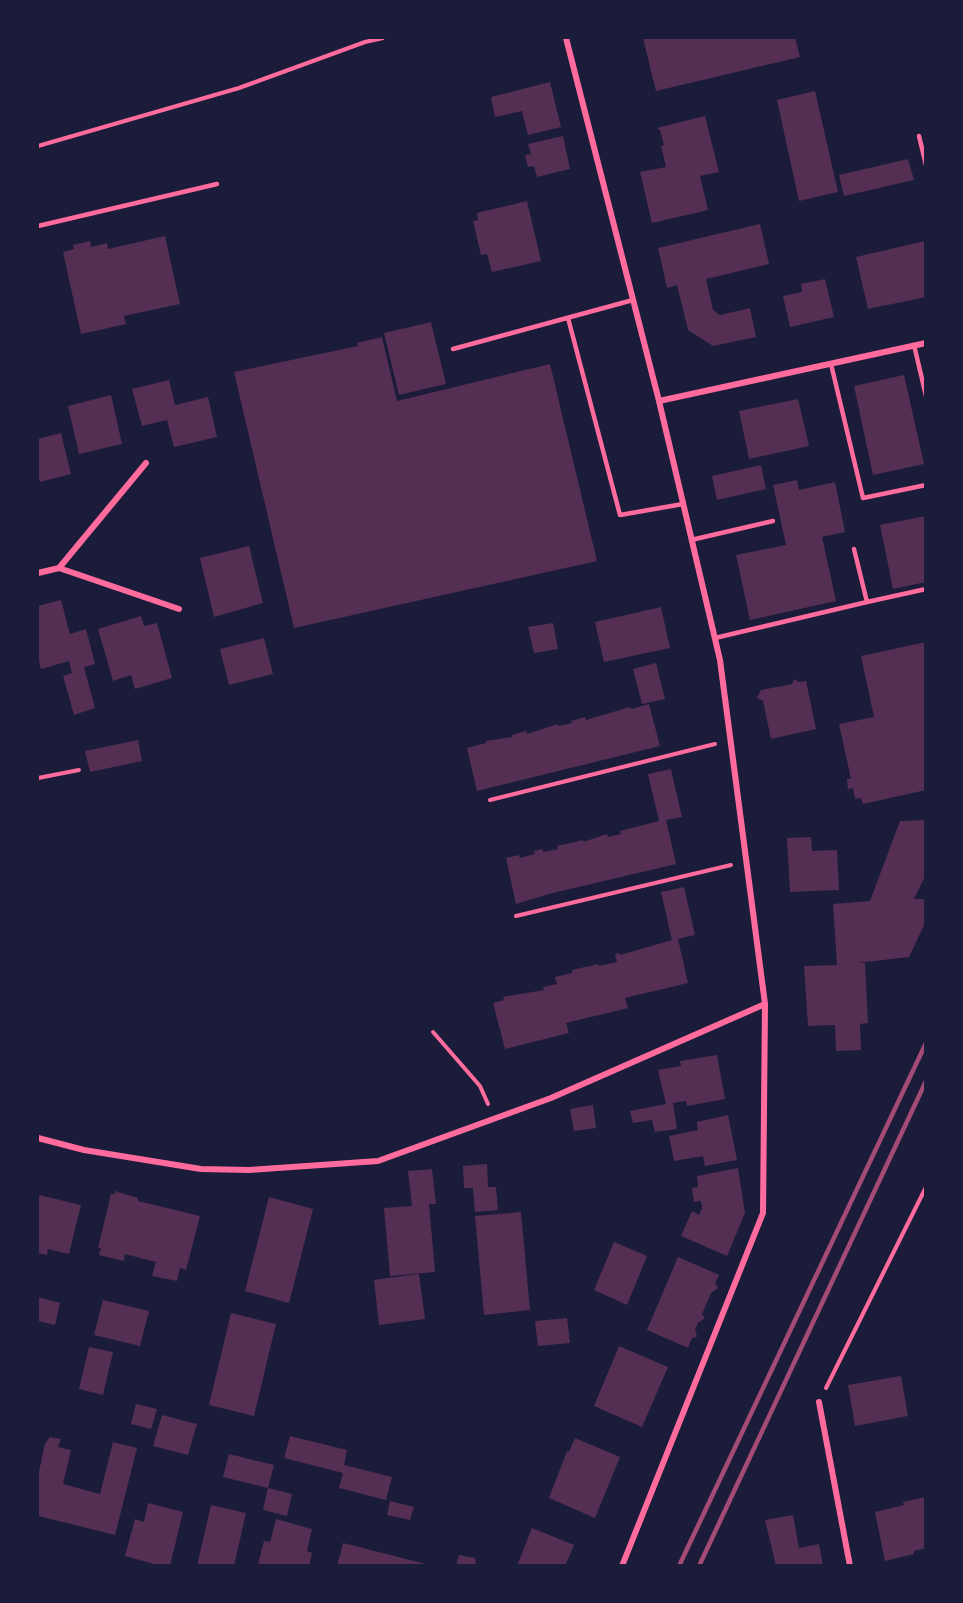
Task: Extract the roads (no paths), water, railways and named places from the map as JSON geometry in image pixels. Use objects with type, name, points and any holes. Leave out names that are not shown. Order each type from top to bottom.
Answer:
[{"type":"street","points":[[566,38],[659,401],[720,660],[765,1004],[763,1213],[622,1566]]},
{"type":"street","points":[[659,401],[926,343]]},
{"type":"street","points":[[59,568],[146,463]]},
{"type":"street","points":[[38,573],[59,568],[179,609]]},
{"type":"street","points":[[38,1138],[84,1150],[201,1169],[249,1170],[378,1161],[551,1098],[765,1004]]},
{"type":"street","points":[[819,1402],[850,1566]]},
{"type":"lane","points":[[919,136],[926,165]]},
{"type":"lane","points":[[38,226],[217,184]]},
{"type":"lane","points":[[453,349],[633,300]]},
{"type":"lane","points":[[568,318],[620,516],[683,504]]},
{"type":"lane","points":[[915,345],[926,396]]},
{"type":"lane","points":[[831,364],[864,498],[926,485]]},
{"type":"lane","points":[[691,540],[773,521]]},
{"type":"lane","points":[[854,549],[867,602]]},
{"type":"lane","points":[[715,638],[926,590]]},
{"type":"railway","points":[[679,1566],[926,1043]]},
{"type":"railway","points":[[699,1566],[926,1081]]}]
